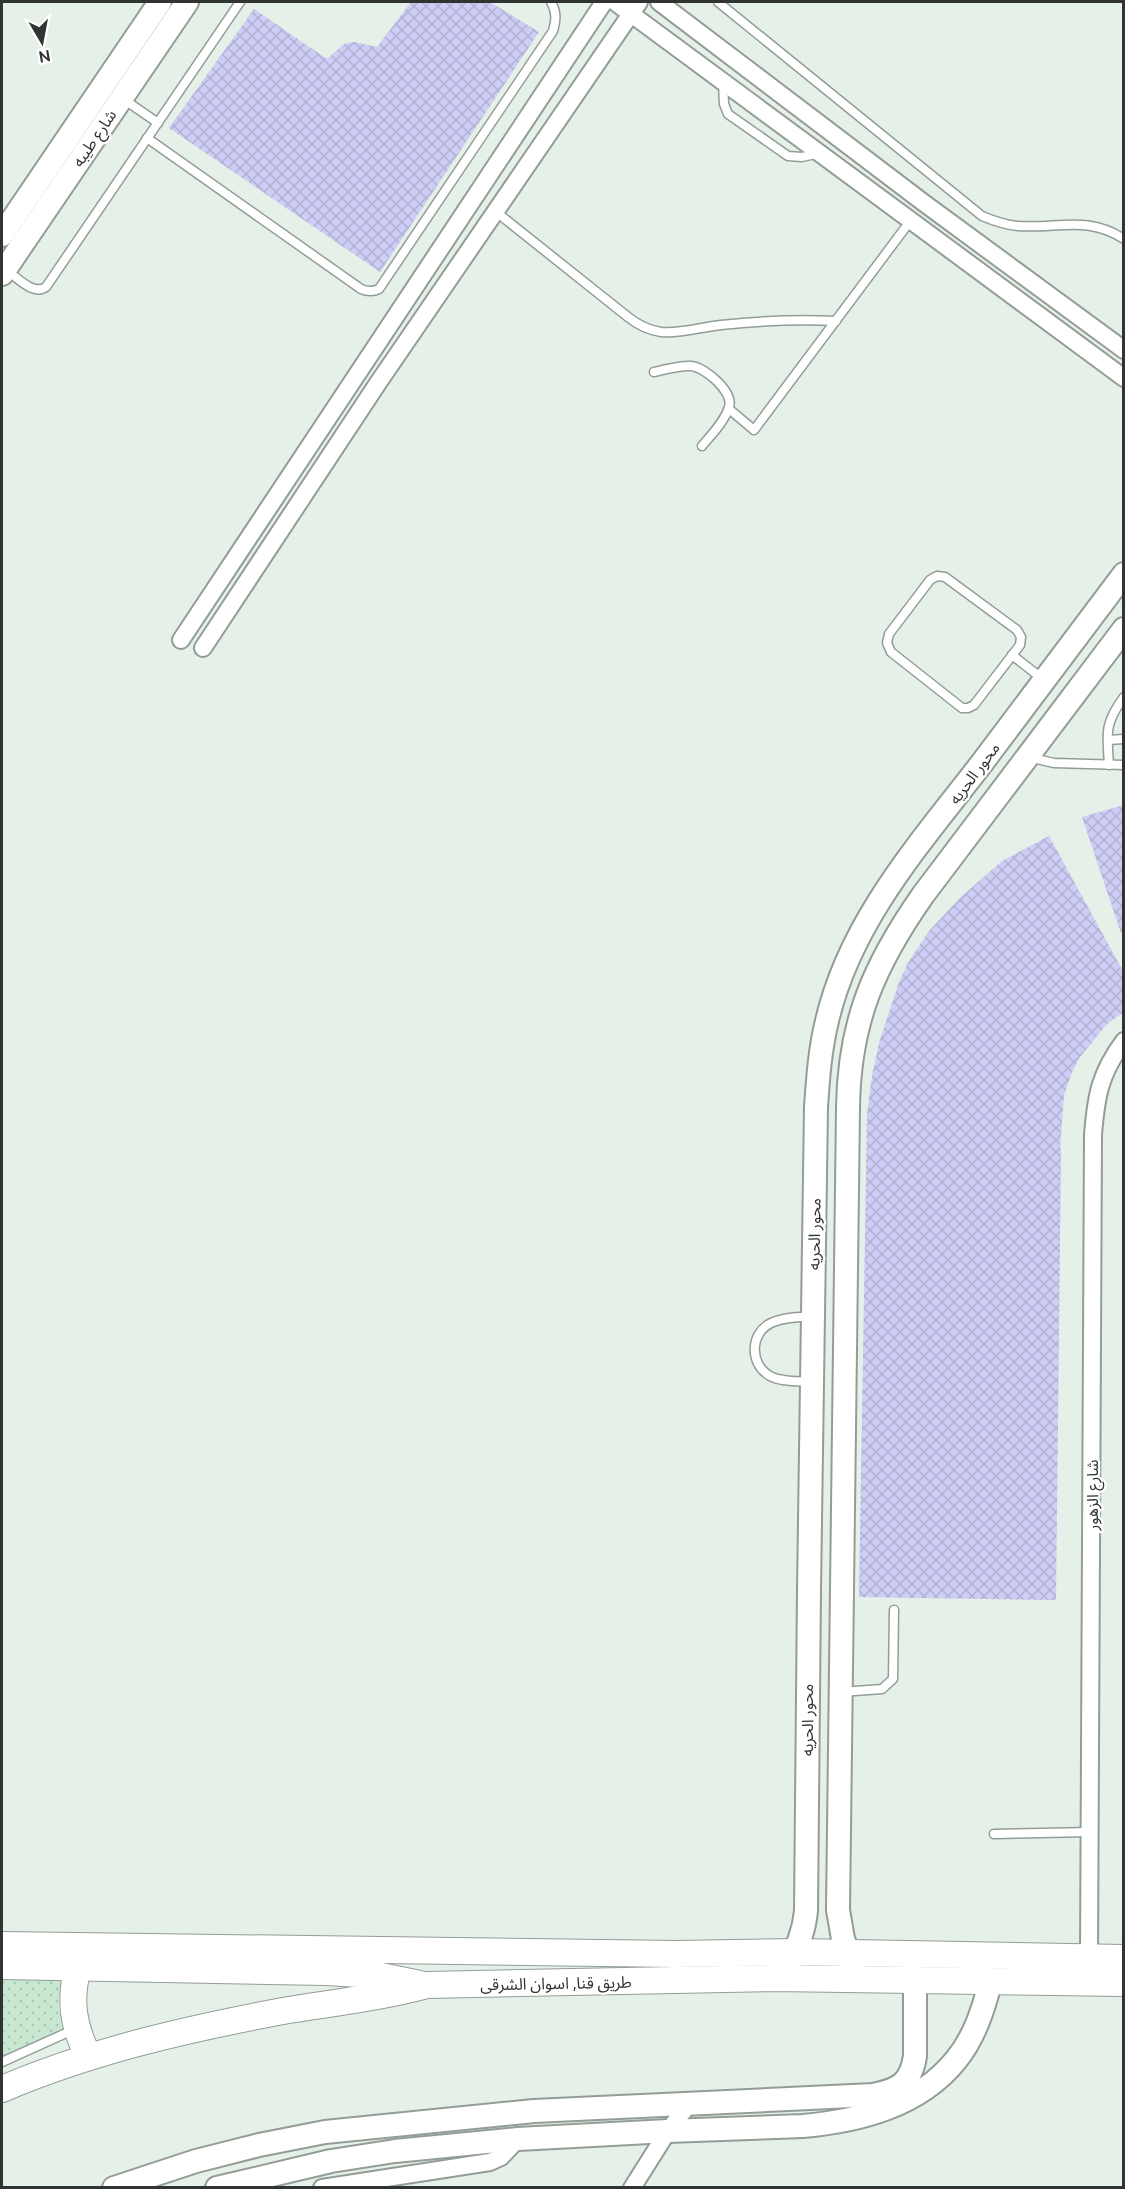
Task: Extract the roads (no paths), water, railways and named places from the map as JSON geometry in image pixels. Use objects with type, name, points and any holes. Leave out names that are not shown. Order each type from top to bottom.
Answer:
[{"type":"main road","name":"شارع طيبه","points":[[3,271],[108,105],[160,2]]},
{"type":"main road","name":"شارع طيبه","points":[[2,235],[108,105],[187,2]]},
{"type":"main road","name":"محور الحريه","points":[[775,1978],[796,1952],[805,1925],[806,1911],[818,1085],[827,1021],[839,982],[855,945],[898,873],[1124,574]]},
{"type":"main road","name":"محور الحريه","points":[[860,1979],[848,1953],[838,1910],[848,1108],[852,1050],[867,994],[892,942],[923,895],[1124,629]]},
{"type":"main road","name":"طريق قنا, اسوان الشرقى","points":[[2,1945],[677,1954],[796,1952],[1124,1958]]},
{"type":"main road","points":[[2,1966],[354,1973],[402,1979],[427,1985]]},
{"type":"main road","points":[[78,1967],[72,1998],[76,2029],[89,2057]]},
{"type":"main road","name":"طريق قنا, اسوان الشرقى","points":[[2,2090],[89,2057],[187,2030],[283,2011],[385,1995],[427,1985],[775,1978],[1124,1983]]},
{"type":"main road","points":[[888,2100],[907,2079],[913,2068],[915,1979]]},
{"type":"main road","points":[[217,2187],[331,2161],[396,2151],[518,2139],[825,2124],[847,2120],[888,2100],[915,2095],[938,2079],[957,2059],[976,2026],[991,1980]]},
{"type":"main road","points":[[114,2187],[196,2161],[325,2132],[534,2111],[873,2095],[888,2100]]},
{"type":"street","points":[[181,640],[604,2]]},
{"type":"street","points":[[615,2],[635,7],[723,80],[1124,378]]},
{"type":"street","points":[[659,2],[924,203],[1124,350]]},
{"type":"street","points":[[203,648],[495,210],[635,7]]},
{"type":"street","name":"شارع الزهور","points":[[1089,1957],[1093,1135],[1100,1084],[1108,1062],[1124,1041]]},
{"type":"street","points":[[632,2187],[668,2131],[689,2104]]},
{"type":"street","points":[[322,2187],[490,2162],[501,2157],[518,2139]]},
{"type":"lane","points":[[3,271],[34,290],[42,290],[46,287],[240,2]]},
{"type":"lane","points":[[147,138],[361,289],[375,291],[379,289],[553,31],[556,20],[555,9],[551,2]]},
{"type":"lane","points":[[718,2],[982,216],[1000,224],[1019,226],[1066,223],[1093,226],[1124,240]]},
{"type":"lane","points":[[723,80],[725,109],[732,117],[788,156],[802,157],[821,153]]},
{"type":"lane","points":[[108,105],[158,123]]},
{"type":"lane","points":[[495,210],[628,317],[651,330],[664,332],[756,321],[836,321]]},
{"type":"lane","points":[[729,409],[754,430],[911,220]]},
{"type":"lane","points":[[654,372],[684,366],[697,367],[724,388],[730,402],[729,409],[702,446]]},
{"type":"lane","points":[[941,576],[1017,630],[1021,641],[1012,655],[974,705],[965,708],[891,652],[887,638],[930,580],[941,576]]},
{"type":"lane","points":[[1012,655],[1044,680]]},
{"type":"lane","points":[[1109,765],[1110,718],[1124,697]]},
{"type":"lane","points":[[1108,740],[1124,739]]},
{"type":"lane","points":[[1028,757],[1054,763],[1124,765]]},
{"type":"lane","points":[[813,1316],[771,1323],[763,1328],[755,1345],[758,1363],[771,1377],[813,1383]]},
{"type":"lane","points":[[840,1692],[882,1689],[893,1679],[894,1610]]},
{"type":"lane","points":[[994,1834],[1090,1832]]},
{"type":"lane","points":[[2,2062],[76,2029]]}]
